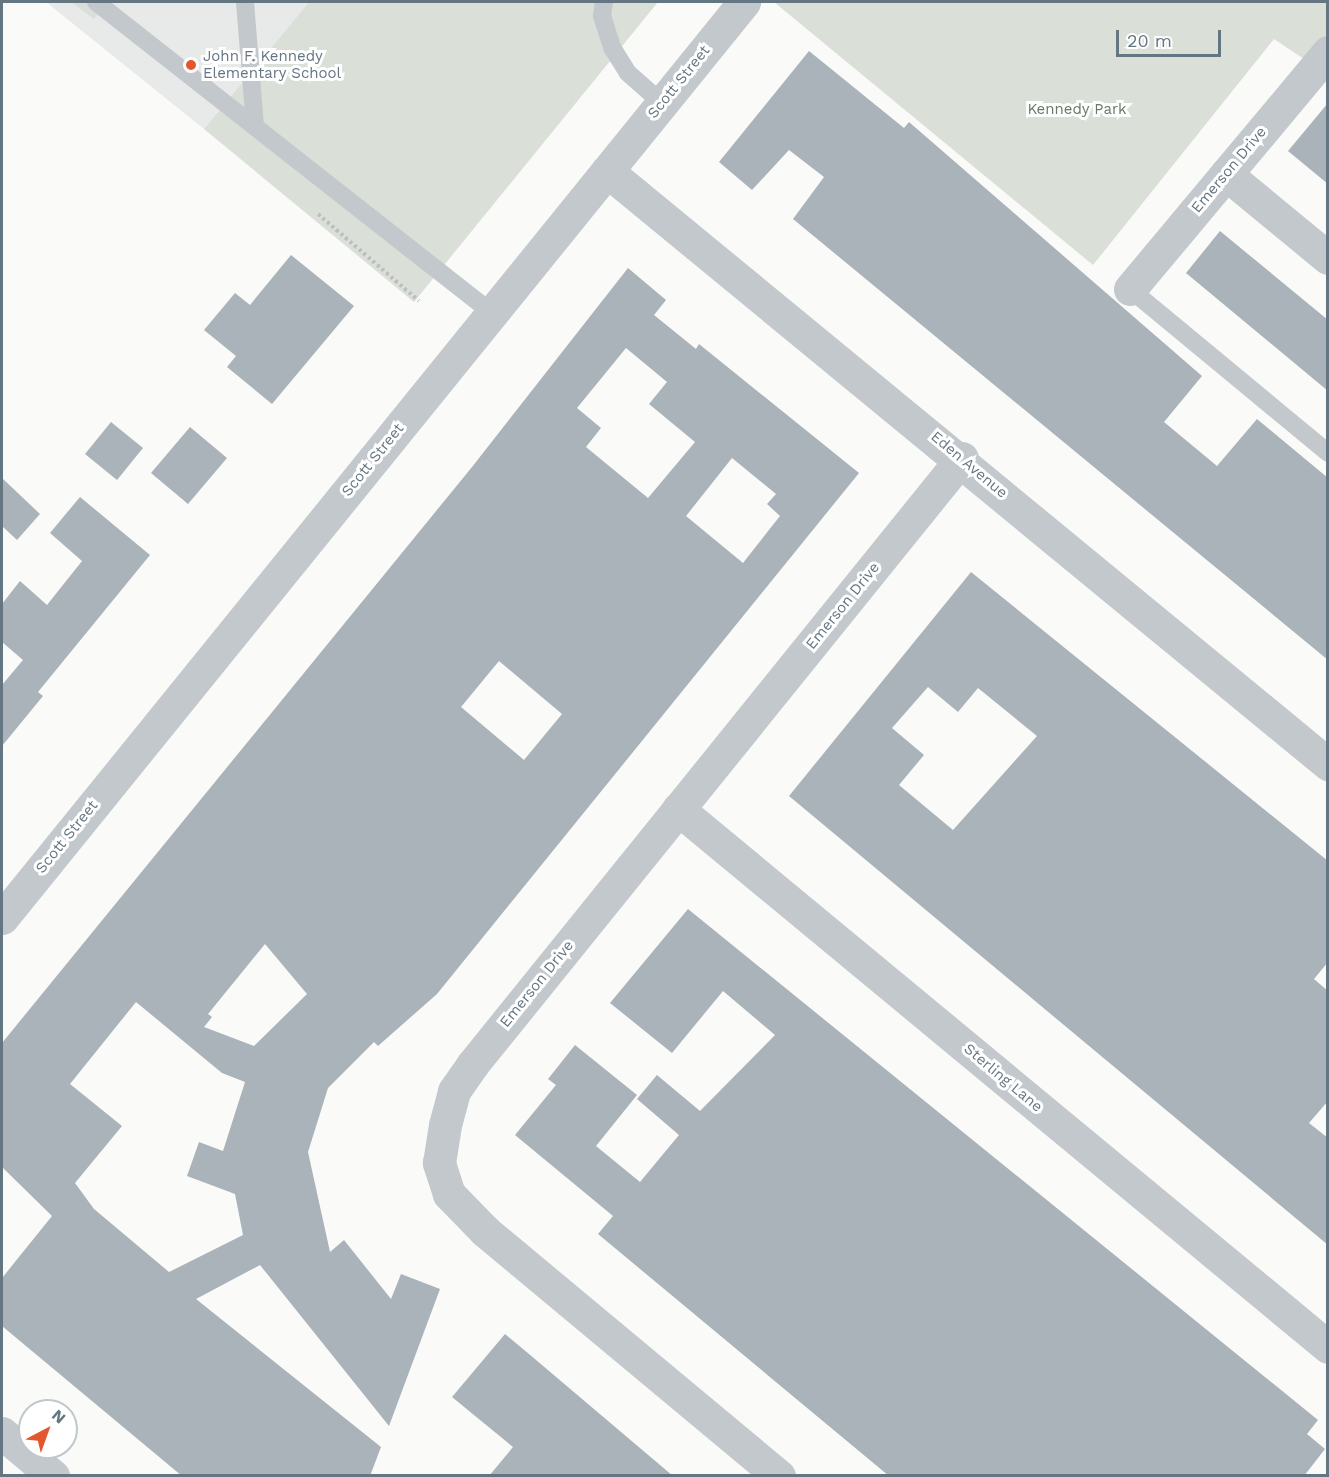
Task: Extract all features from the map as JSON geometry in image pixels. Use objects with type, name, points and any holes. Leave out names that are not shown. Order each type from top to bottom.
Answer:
[{"type":"street","name":"Scott Street","points":[[2,918],[744,2]]},
{"type":"street","name":"Emerson Drive","points":[[1130,289],[1328,52]]},
{"type":"street","name":"Eden Avenue","points":[[607,171],[962,458],[1328,764]]},
{"type":"street","points":[[1226,174],[1328,258]]},
{"type":"street","name":"Emerson Drive","points":[[778,1476],[485,1231],[449,1194],[439,1163],[454,1091],[678,809],[962,458]]},
{"type":"street","name":"Sterling Lane","points":[[678,809],[1328,1347]]},
{"type":"street","points":[[2,1433],[52,1476]]},
{"type":"lane","points":[[96,2],[492,314]]},
{"type":"lane","points":[[245,2],[255,127]]},
{"type":"lane","points":[[604,2],[602,16],[613,48],[628,73],[662,103]]},
{"type":"lane","points":[[1130,289],[1328,453]]},
{"type":"shaded area","name":"John F. Kennedy Elementary School","points":[[46,2],[309,2],[204,129]]},
{"type":"green space","points":[[71,2],[108,2],[94,19]]},
{"type":"green space","points":[[309,2],[658,2],[414,302],[204,129]]},
{"type":"green space","name":"Kennedy Park","points":[[774,2],[1327,2],[1327,35],[1307,61],[1274,39],[1093,265]]},
{"type":"building","points":[[809,51],[904,128],[909,122],[1202,376],[1164,422],[1217,466],[1257,419],[1328,478],[1328,660],[793,219],[824,177],[789,150],[752,190],[719,162]]},
{"type":"building","points":[[1328,103],[1328,184],[1288,151]]},
{"type":"building","points":[[1220,231],[1328,320],[1328,391],[1186,273]]},
{"type":"building","points":[[291,255],[354,306],[272,404],[227,367],[236,356],[204,330],[235,293],[250,305]]},
{"type":"building","points":[[628,268],[666,300],[654,315],[696,349],[699,344],[859,473],[437,994],[378,1046],[374,1042],[328,1088],[308,1152],[330,1252],[344,1240],[391,1299],[401,1274],[440,1289],[389,1426],[260,1265],[196,1299],[381,1447],[370,1476],[182,1476],[2,1326],[2,1278],[52,1216],[2,1167],[2,1043],[472,467]],"holes":[[[626,348],[667,382],[649,404],[695,442],[648,498],[586,447],[601,428],[577,408]],[[732,458],[776,494],[767,504],[780,516],[743,563],[686,516]],[[499,661],[562,714],[524,760],[461,707]],[[265,944],[307,994],[254,1046],[204,1027],[212,1017],[208,1014]],[[136,1002],[222,1073],[245,1082],[223,1151],[199,1142],[187,1176],[235,1194],[243,1235],[169,1272],[94,1209],[75,1183],[122,1126],[70,1084]]]},
{"type":"building","points":[[111,422],[143,448],[117,480],[85,454]]},
{"type":"building","points":[[190,427],[227,458],[188,504],[151,473]]},
{"type":"building","points":[[2,478],[40,514],[17,540],[2,526]]},
{"type":"building","points":[[80,497],[150,555],[38,692],[43,696],[2,746],[2,685],[23,660],[2,642],[2,604],[20,581],[47,605],[82,561],[50,533]]},
{"type":"building","points":[[971,572],[1328,861],[1328,962],[1314,979],[1328,991],[1328,1101],[1309,1123],[1328,1138],[1328,1245],[789,796]],"holes":[[[928,687],[958,712],[978,688],[1037,736],[953,830],[899,785],[924,755],[892,728]]]},
{"type":"building","points":[[688,909],[1318,1420],[1307,1434],[1325,1449],[1304,1476],[889,1476],[598,1234],[613,1216],[515,1135],[556,1085],[548,1079],[575,1045],[637,1095],[596,1146],[640,1182],[679,1135],[637,1099],[657,1075],[700,1111],[775,1035],[723,991],[672,1053],[610,1003]]},
{"type":"building","points":[[505,1334],[673,1476],[489,1476],[513,1447],[452,1397]]},
{"type":"place","name":"John F. Kennedy Elementary School","points":[[191,65]]}]
